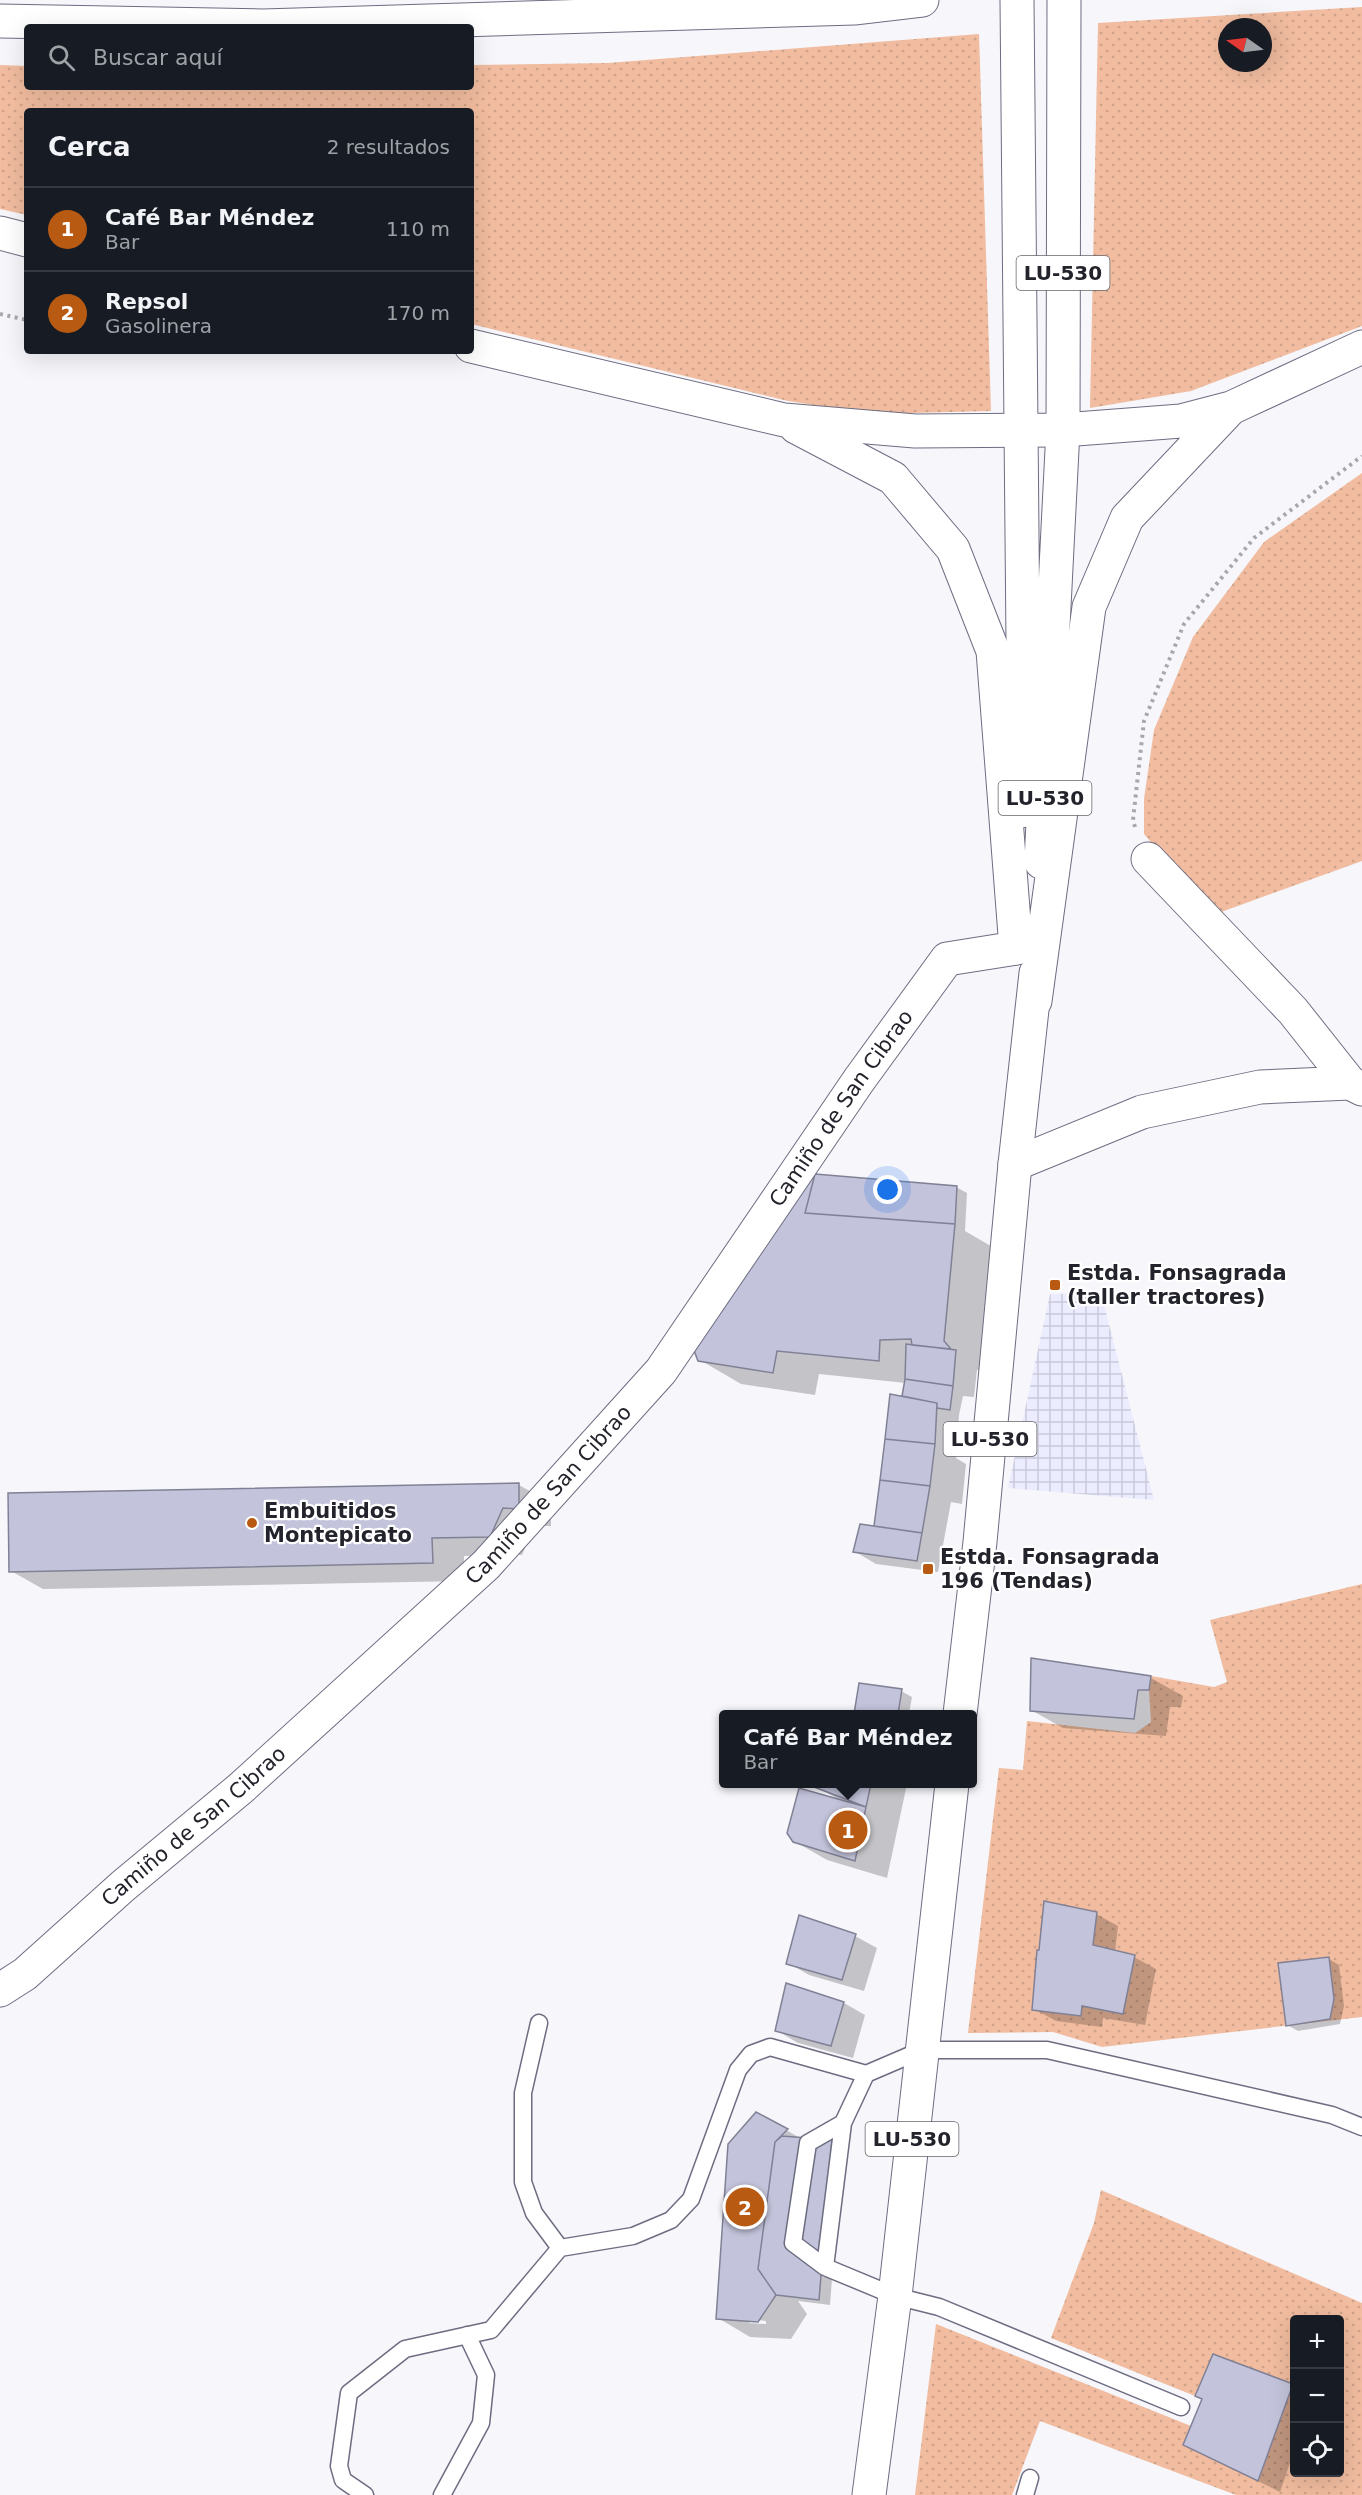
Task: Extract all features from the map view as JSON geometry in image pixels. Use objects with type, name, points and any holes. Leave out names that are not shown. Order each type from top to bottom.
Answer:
[{"type":"main road","points":[[328,24],[854,8],[922,0]]},
{"type":"main road","name":"LU-530","points":[[1015,1164],[1016,948],[1024,749],[1017,0]]},
{"type":"main road","name":"LU-530","points":[[960,1710],[980,1542],[1015,1164],[1035,1001],[1062,430],[1064,0]]},
{"type":"main road","points":[[0,21],[157,24]]},
{"type":"main road","points":[[0,233],[24,239]]},
{"type":"main road","points":[[474,347],[784,420],[915,431],[1062,430],[1181,421],[1231,408],[1362,347]]},
{"type":"main road","points":[[1035,1001],[1089,607],[1127,518],[1231,408]]},
{"type":"main road","points":[[784,420],[893,478],[953,549],[993,651],[1016,948]]},
{"type":"main road","points":[[1148,859],[1293,1011],[1356,1086]]},
{"type":"main road","name":"Camiño de San Cibrao","points":[[0,1990],[25,1974],[123,1886],[241,1788],[486,1565],[661,1371],[859,1080],[947,959],[1016,948]]},
{"type":"main road","points":[[1015,1164],[1142,1112],[1260,1087],[1356,1086]]},
{"type":"main road","name":"LU-530","points":[[869,2495],[895,2296],[952,1788]]},
{"type":"lane","points":[[539,2024],[523,2093],[523,2182],[534,2212],[560,2248]]},
{"type":"lane","points":[[365,2495],[343,2480],[339,2466],[349,2393],[405,2349],[491,2330],[560,2248],[633,2236],[671,2220],[691,2199],[738,2070],[751,2054],[770,2047],[866,2074],[922,2050],[1047,2050],[1332,2115],[1362,2127]]},
{"type":"lane","points":[[825,2267],[843,2122],[866,2074]]},
{"type":"lane","points":[[843,2122],[808,2143],[793,2243],[825,2267],[895,2296],[939,2307],[1181,2407]]},
{"type":"lane","points":[[442,2495],[481,2423],[486,2375],[467,2335]]},
{"type":"lane","points":[[1025,2495],[1030,2478]]},
{"type":"path","points":[[0,314],[24,319]]},
{"type":"path","points":[[1148,859],[1133,820],[1144,720],[1184,624],[1254,538],[1362,456]]},
{"type":"shaded area","points":[[1362,7],[1362,326],[1191,391],[1090,408],[1098,23]]},
{"type":"shaded area","points":[[979,34],[991,411],[872,414],[788,401],[474,325],[474,108],[24,108],[24,214],[0,209],[0,65],[24,66],[24,90],[474,90],[474,65],[608,63]]},
{"type":"shaded area","points":[[1362,473],[1362,861],[1213,915],[1144,834],[1144,799],[1154,730],[1193,637],[1264,542]]},
{"type":"shaded area","points":[[1101,1293],[1154,1500],[1008,1488],[1050,1294]]},
{"type":"shaded area","points":[[1362,1584],[1362,2017],[1102,2047],[1053,2032],[968,2033],[999,1768],[1023,1770],[1027,1721],[1135,1733],[1151,1722],[1149,1690],[1151,1676],[1214,1687],[1227,1682],[1210,1620]],"holes":[[[1093,1945],[1135,1955],[1123,2014],[1082,2006],[1081,2015],[1033,2010],[1037,1950]]]},
{"type":"shaded area","points":[[1101,2190],[1362,2303],[1362,2495],[1236,2495],[1040,2421],[1012,2495],[915,2495],[936,2324],[1191,2426],[1183,2445],[1258,2480],[1290,2392],[1290,2477],[1344,2477],[1344,2315],[1290,2315],[1290,2383],[1213,2354],[1195,2396],[1051,2338],[1094,2223]]},
{"type":"building","points":[[815,1174],[805,1213],[955,1224],[944,1341],[951,1349],[912,1345],[911,1339],[880,1340],[879,1361],[777,1351],[773,1373],[698,1361],[692,1345]]},
{"type":"building","points":[[815,1174],[957,1186],[955,1224],[805,1213]]},
{"type":"building","points":[[906,1344],[956,1350],[953,1386],[905,1379]]},
{"type":"building","points":[[905,1379],[953,1386],[950,1410],[937,1408],[937,1403],[902,1396]]},
{"type":"building","points":[[890,1394],[937,1403],[935,1444],[885,1439]]},
{"type":"building","points":[[885,1439],[935,1444],[930,1486],[880,1480]]},
{"type":"building","points":[[880,1480],[930,1486],[922,1533],[874,1526]]},
{"type":"building","name":"Embuitidos Montepicato","points":[[519,1483],[519,1509],[503,1508],[490,1537],[432,1538],[433,1563],[9,1572],[8,1493]]},
{"type":"building","points":[[860,1524],[922,1533],[917,1561],[853,1552]]},
{"type":"building","points":[[1031,1658],[1151,1676],[1149,1690],[1138,1690],[1134,1719],[1030,1711]]},
{"type":"building","points":[[859,1683],[902,1689],[899,1710],[855,1710]]},
{"type":"building","points":[[799,1788],[866,1807],[855,1861],[793,1842],[787,1833]]},
{"type":"building","points":[[817,1788],[870,1788],[866,1807]]},
{"type":"building","points":[[1044,1901],[1097,1912],[1093,1945],[1135,1955],[1123,2014],[1082,2006],[1081,2016],[1032,2010]]},
{"type":"building","points":[[799,1915],[856,1934],[842,1980],[786,1964]]},
{"type":"building","points":[[1329,1957],[1334,1999],[1330,2019],[1286,2026],[1278,1963]]},
{"type":"building","points":[[786,1983],[844,2002],[831,2046],[775,2031]]},
{"type":"building","points":[[756,2112],[788,2129],[775,2142],[758,2269],[776,2295],[758,2322],[716,2319],[728,2144]]},
{"type":"building","points":[[782,2136],[832,2140],[819,2300],[776,2295],[758,2269],[775,2142]]},
{"type":"building","points":[[1213,2354],[1290,2383],[1290,2392],[1258,2481],[1183,2445],[1202,2399],[1195,2396]]},
{"type":"place","name":"Estda. Fonsagrada (taller tractores)","points":[[1055,1285]]},
{"type":"place","name":"Embuitidos Montepicato","points":[[252,1523]]},
{"type":"place","name":"Estda. Fonsagrada 196 (Tendas)","points":[[928,1569]]},
{"type":"place","name":"Café Bar Méndez","points":[[848,1830]]},
{"type":"place","name":"Repsol","points":[[745,2207]]}]
